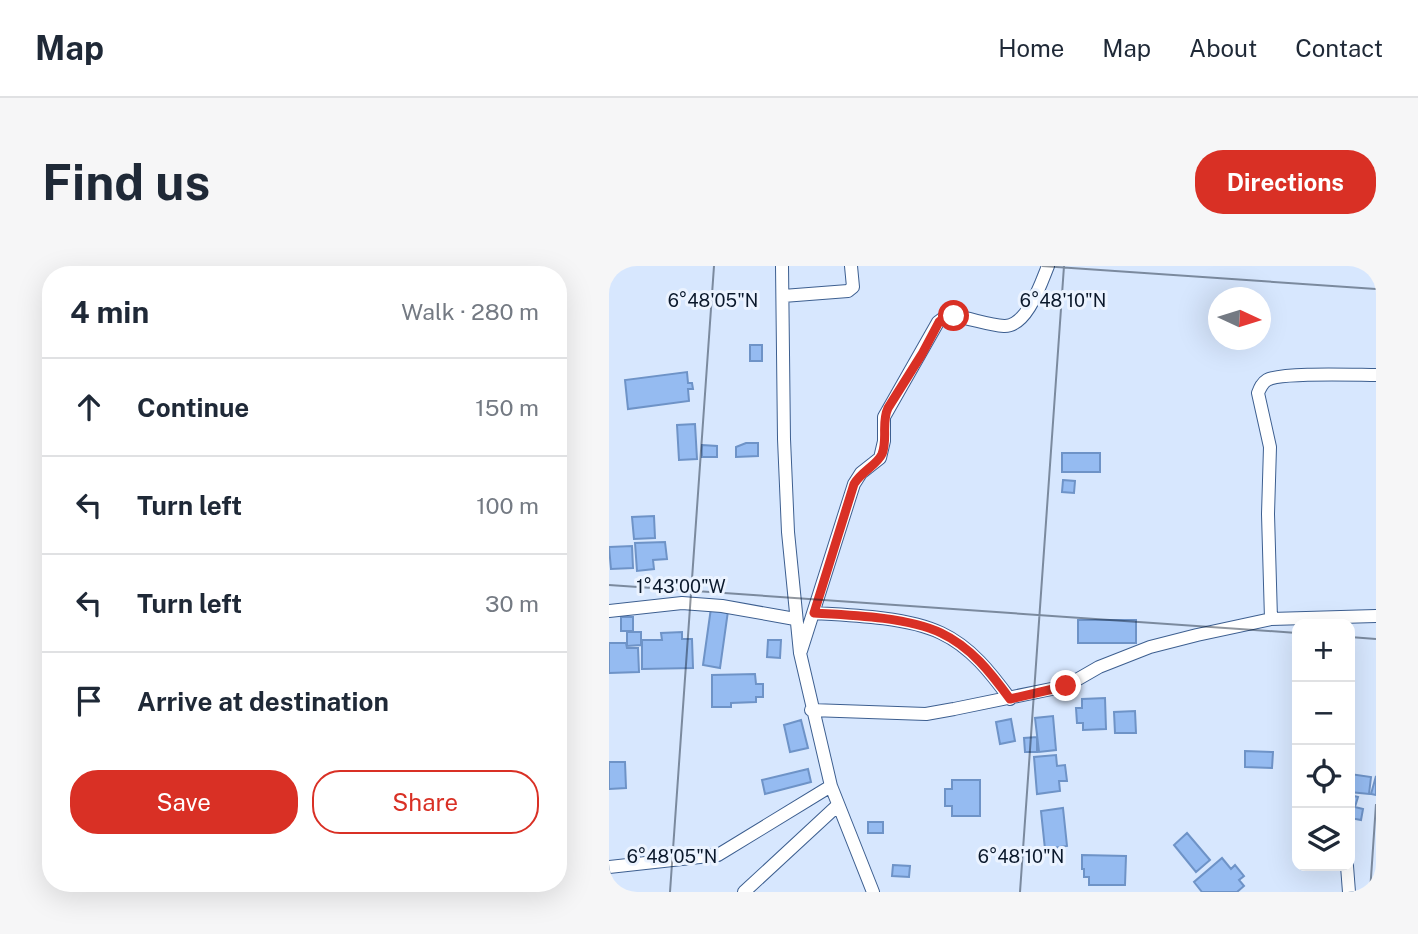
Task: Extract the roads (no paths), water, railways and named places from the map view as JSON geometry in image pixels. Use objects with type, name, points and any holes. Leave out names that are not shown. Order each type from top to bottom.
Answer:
[{"type":"street","points":[[782,266],[784,439],[795,619],[811,710],[831,786],[873,892]]},
{"type":"street","points":[[783,296],[848,291],[854,282],[851,266]]},
{"type":"street","points":[[800,653],[854,484],[861,473],[880,458],[884,441],[884,417],[939,322],[946,316],[954,316],[1005,326],[1016,323],[1032,302],[1048,266]]},
{"type":"street","points":[[1271,619],[1268,514],[1270,447],[1258,394],[1261,386],[1275,377],[1376,375]]},
{"type":"street","points":[[609,611],[682,603],[722,606],[795,619]]},
{"type":"street","points":[[814,613],[864,615],[940,633],[974,655],[1010,699]]},
{"type":"street","points":[[811,710],[926,714],[1066,686],[1099,667],[1150,647],[1271,619],[1376,616]]},
{"type":"street","points":[[609,867],[717,855],[831,786]]},
{"type":"street","points":[[744,892],[838,805]]},
{"type":"street","points":[[1347,871],[1349,892]]}]
